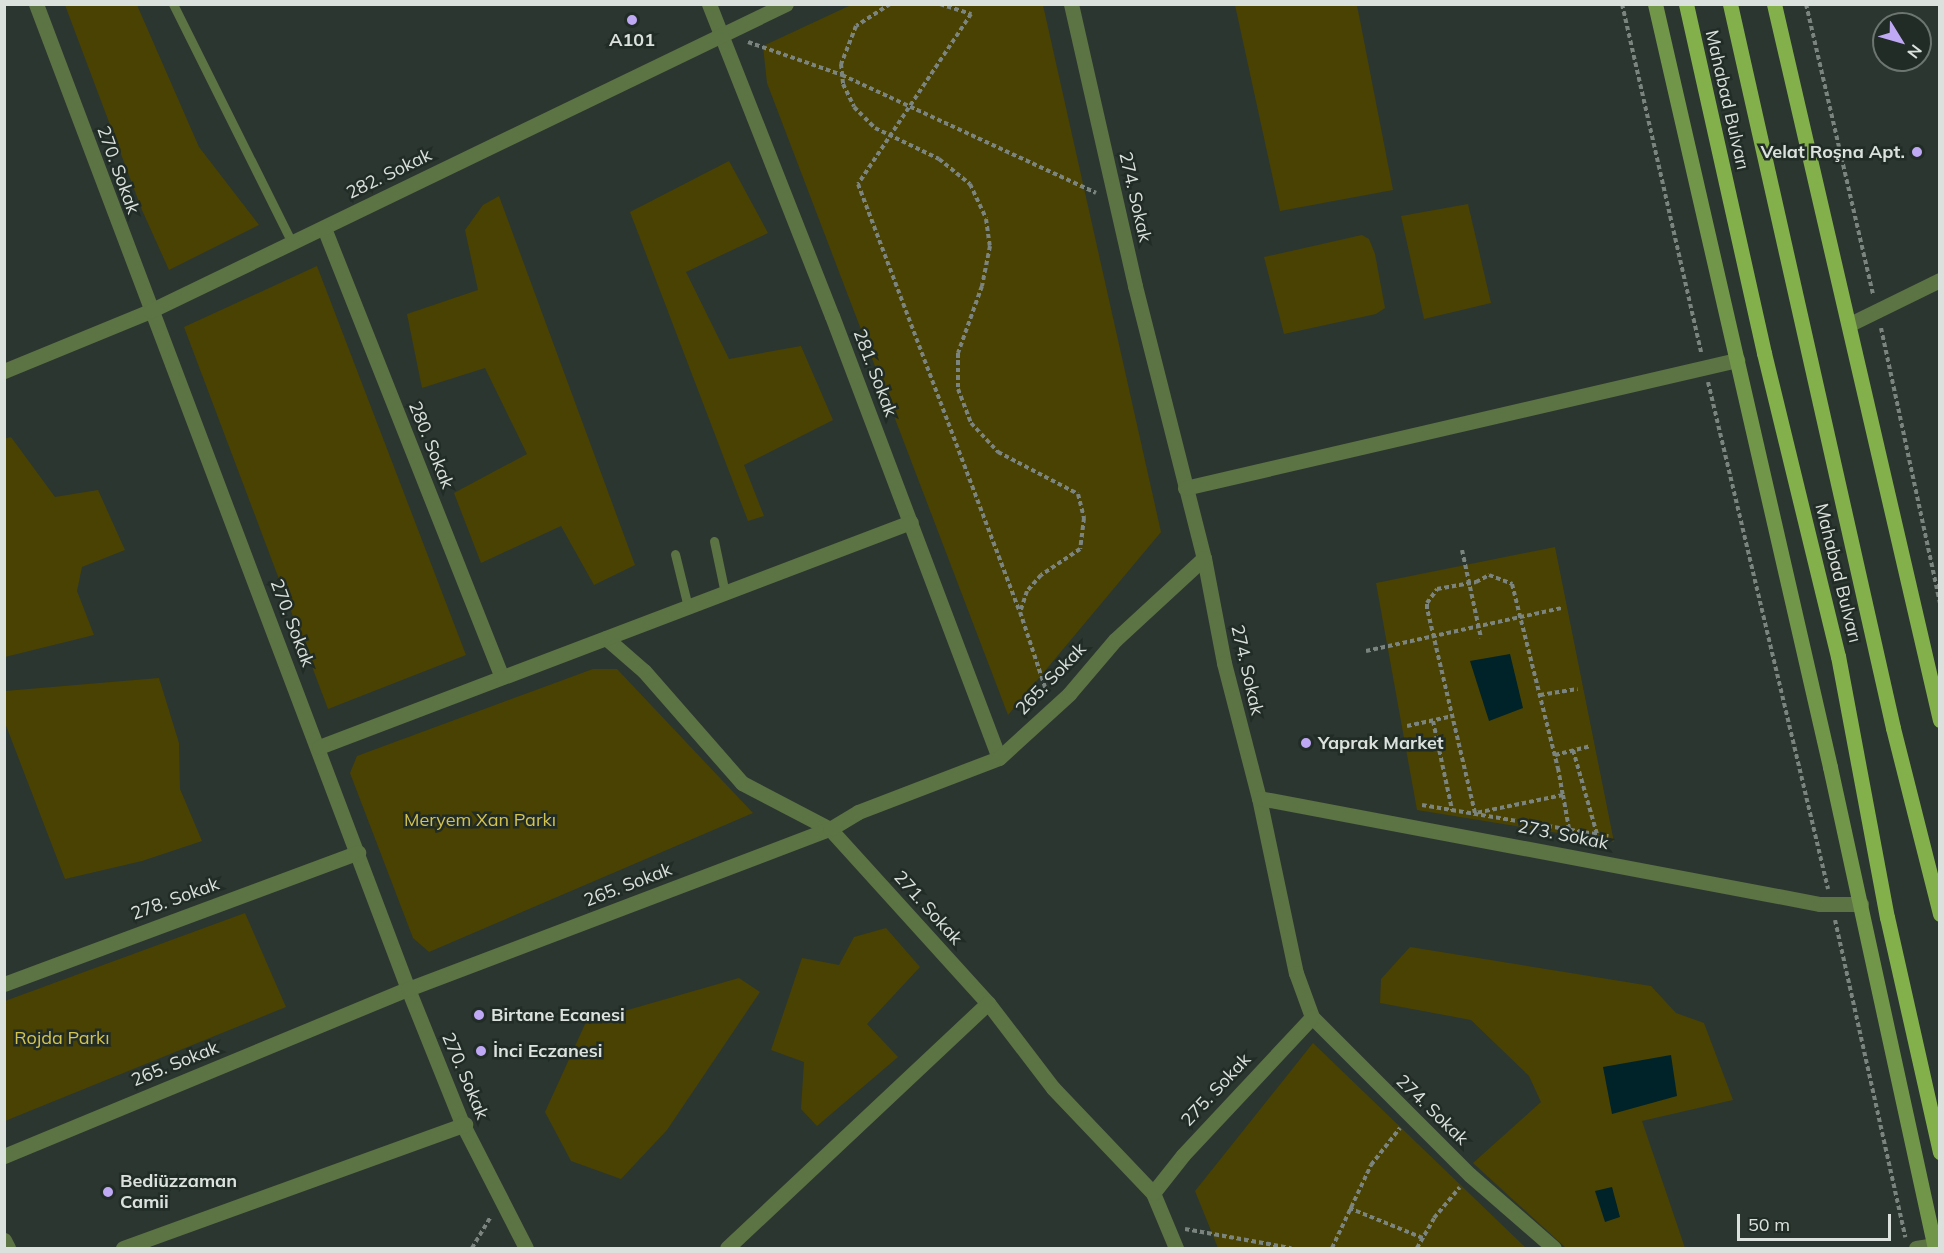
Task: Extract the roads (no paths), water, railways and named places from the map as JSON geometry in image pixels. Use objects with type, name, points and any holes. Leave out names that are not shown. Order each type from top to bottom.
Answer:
[{"type":"main road","points":[[1655,4],[1861,904],[1935,1247]]},
{"type":"main road","name":"Mahabad Bulvarı","points":[[1686,4],[1764,353],[1838,656],[1887,917],[1940,1152]]},
{"type":"main road","name":"Mahabad Bulvarı","points":[[1730,4],[1893,728],[1940,914]]},
{"type":"main road","points":[[1774,4],[1940,720]]},
{"type":"street","name":"270. Sokak","points":[[36,4],[150,311],[319,747],[408,989],[500,1203],[526,1248]]},
{"type":"street","name":"281. Sokak","points":[[708,4],[723,33],[999,758]]},
{"type":"street","name":"282. Sokak","points":[[4,371],[150,311],[786,4]]},
{"type":"street","name":"274. Sokak","points":[[1071,4],[1116,202],[1204,558],[1224,663],[1259,798],[1296,973],[1312,1017],[1470,1175],[1554,1248]]},
{"type":"street","name":"280. Sokak","points":[[324,228],[502,677]]},
{"type":"street","points":[[1850,324],[1940,280]]},
{"type":"street","points":[[1185,488],[1737,360]]},
{"type":"street","points":[[319,747],[910,522]]},
{"type":"street","name":"265. Sokak","points":[[4,1156],[408,989],[830,830],[858,812],[999,758],[1053,709],[1114,640],[1204,558]]},
{"type":"street","name":"271. Sokak","points":[[606,638],[644,671],[742,783],[830,830],[988,1004],[1053,1088],[1153,1193],[1176,1248]]},
{"type":"street","name":"273. Sokak","points":[[1259,798],[1832,906],[1861,904]]},
{"type":"street","name":"278. Sokak","points":[[4,984],[358,852]]},
{"type":"street","points":[[727,1248],[988,1004]]},
{"type":"street","name":"275. Sokak","points":[[1153,1193],[1183,1155],[1312,1017]]},
{"type":"street","points":[[123,1248],[465,1124]]},
{"type":"street","points":[[4,1240],[8,1248]]},
{"type":"street","points":[[1916,1248],[1935,1247]]},
{"type":"lane","points":[[173,4],[292,243]]},
{"type":"lane","points":[[714,541],[725,593]]},
{"type":"lane","points":[[675,554],[688,607]]},
{"type":"water","points":[[1510,654],[1523,708],[1489,721],[1470,661]]},
{"type":"water","points":[[1671,1055],[1677,1096],[1612,1114],[1603,1067]]},
{"type":"water","points":[[1612,1187],[1620,1217],[1605,1222],[1595,1191]]},
{"type":"place","name":"A101","points":[[632,20]]},
{"type":"place","name":"Velat Roşna Apt.","points":[[1917,152]]},
{"type":"place","name":"Yaprak Market","points":[[1306,743]]},
{"type":"place","name":"Birtane Ecanesi","points":[[479,1015]]},
{"type":"place","name":"İnci Eczanesi","points":[[481,1051]]},
{"type":"place","name":"Bediüzzaman Camii","points":[[108,1192]]},
{"type":"park label","name":"Meryem Xan Parkı","points":[[480,820]]},
{"type":"park label","name":"Rojda Parkı","points":[[62,1038]]}]
